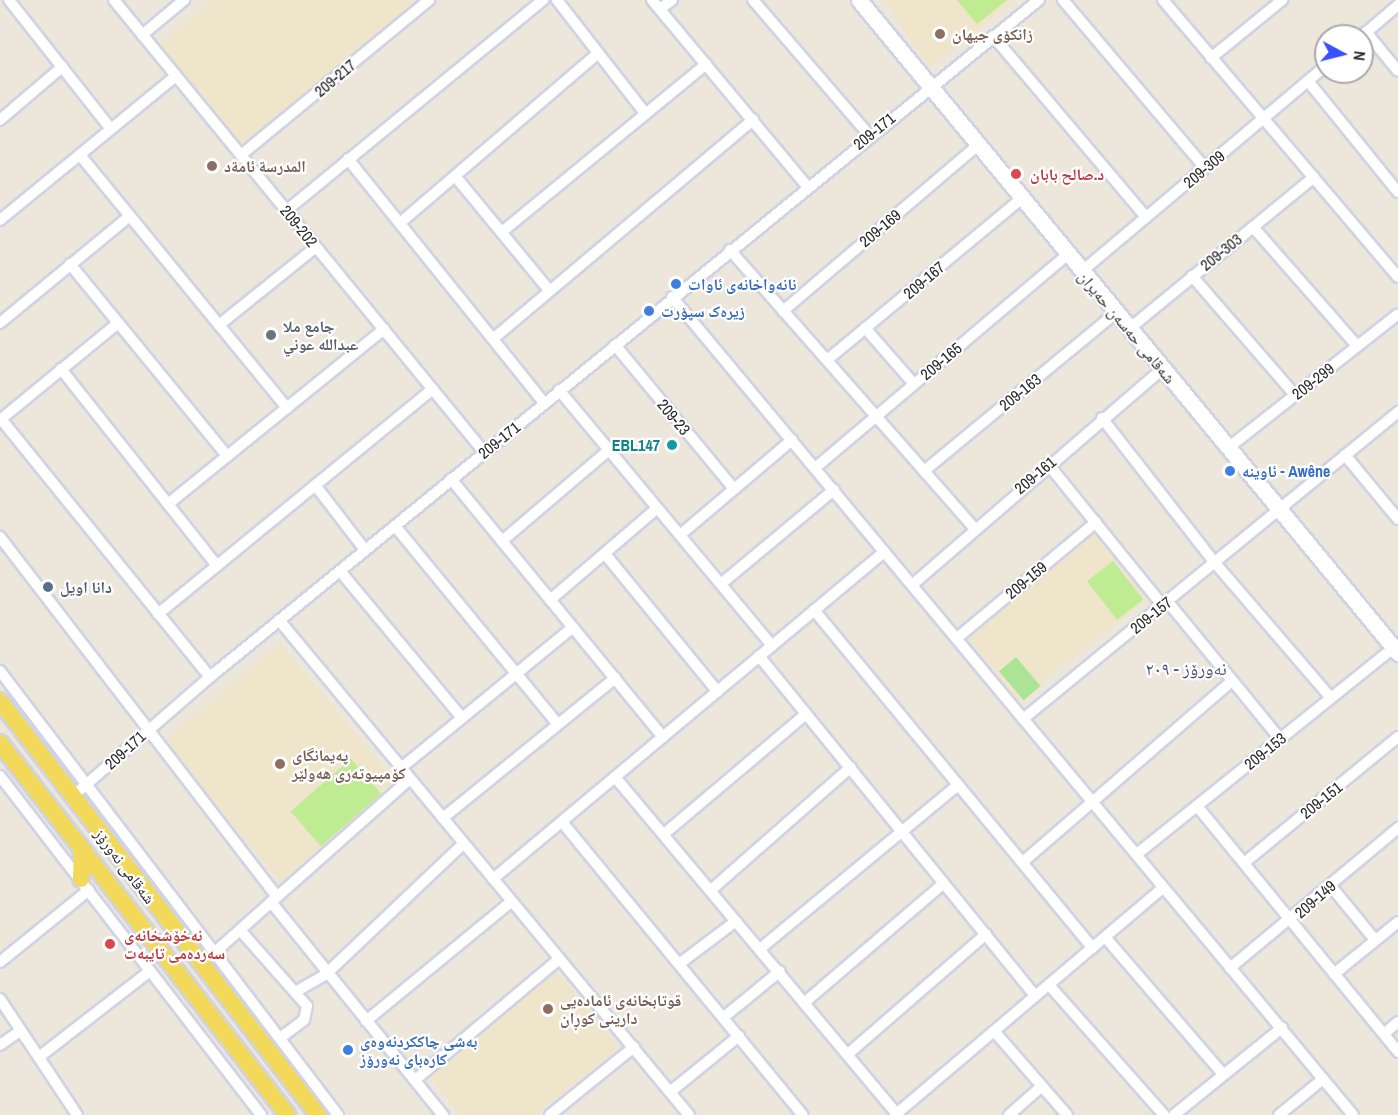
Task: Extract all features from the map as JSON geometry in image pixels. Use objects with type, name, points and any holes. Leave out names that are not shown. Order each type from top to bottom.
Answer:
[{"type":"main road","name":"شەقامی نەورۆز","points":[[0,701],[318,1115]]},
{"type":"main road","name":"شەقامی نەورۆز","points":[[0,743],[286,1115]]},
{"type":"main road","points":[[82,851],[85,884]]},
{"type":"street","points":[[0,5],[8,0],[111,129]]},
{"type":"street","name":"209-202","points":[[114,0],[484,452]]},
{"type":"street","points":[[142,35],[184,0]]},
{"type":"street","points":[[286,211],[543,0]]},
{"type":"street","points":[[556,0],[645,113]]},
{"type":"street","points":[[652,0],[807,186]]},
{"type":"street","points":[[660,9],[672,0]]},
{"type":"street","points":[[753,0],[869,135]]},
{"type":"street","name":"شەقامی حەسەن حەیران","points":[[858,0],[1396,651]]},
{"type":"street","name":"209-171","points":[[73,796],[279,620],[869,135],[1039,0]]},
{"type":"street","points":[[1063,0],[1205,168]]},
{"type":"street","points":[[1164,0],[1262,119],[1398,277]]},
{"type":"street","points":[[1211,58],[1282,0]]},
{"type":"street","name":"209-217","points":[[241,155],[425,1]]},
{"type":"street","points":[[1374,25],[1398,5]]},
{"type":"street","points":[[993,36],[1146,217]]},
{"type":"street","points":[[1374,45],[1398,71]]},
{"type":"street","points":[[400,223],[598,53]]},
{"type":"street","points":[[503,231],[706,64]]},
{"type":"street","points":[[0,120],[62,67]]},
{"type":"street","points":[[0,220],[176,76]]},
{"type":"street","name":"209-309","points":[[1081,272],[1314,76]]},
{"type":"street","points":[[1308,81],[1398,192]]},
{"type":"street","points":[[494,338],[753,120]]},
{"type":"street","name":"209-169","points":[[783,311],[977,146]]},
{"type":"street","points":[[80,155],[287,408]]},
{"type":"street","points":[[348,159],[544,403]]},
{"type":"street","points":[[455,176],[503,231],[549,290]]},
{"type":"street","name":"209-303","points":[[1129,329],[1314,177]]},
{"type":"street","name":"209-167","points":[[827,360],[1021,199]]},
{"type":"street","points":[[0,323],[130,216]]},
{"type":"street","points":[[1253,227],[1357,346]]},
{"type":"street","points":[[219,325],[316,247]]},
{"type":"street","points":[[730,250],[973,527]]},
{"type":"street","name":"209-165","points":[[815,468],[1067,255]]},
{"type":"street","points":[[70,264],[227,456]]},
{"type":"street","points":[[1192,276],[1295,395]]},
{"type":"street","points":[[672,297],[1353,1115]]},
{"type":"street","name":"209-163","points":[[924,471],[1116,313]]},
{"type":"street","name":"209-299","points":[[1228,448],[1398,314]]},
{"type":"street","points":[[118,323],[1,419],[210,677]]},
{"type":"street","points":[[865,328],[914,384]]},
{"type":"street","points":[[168,504],[384,329]]},
{"type":"street","name":"209-23","points":[[615,345],[734,489]]},
{"type":"street","points":[[61,369],[216,566]]},
{"type":"street","name":"209-161","points":[[912,585],[973,527],[1162,369]]},
{"type":"street","points":[[158,614],[433,389]]},
{"type":"street","points":[[559,390],[772,646]]},
{"type":"street","name":"209-157","points":[[1023,718],[1280,512],[1398,412]]},
{"type":"street","points":[[1102,418],[1215,563],[1331,698]]},
{"type":"street","points":[[680,535],[792,440]]},
{"type":"street","points":[[502,541],[609,450]]},
{"type":"street","points":[[1345,455],[1397,515]]},
{"type":"street","points":[[1048,464],[1280,739]]},
{"type":"street","points":[[452,479],[663,737]]},
{"type":"street","points":[[315,485],[365,550]]},
{"type":"street","points":[[721,584],[834,490]]},
{"type":"street","points":[[550,600],[657,509]]},
{"type":"street","name":"209-159","points":[[957,638],[1096,522]]},
{"type":"street","points":[[395,526],[557,723]]},
{"type":"street","points":[[0,537],[149,729],[274,899],[325,975],[443,1115]]},
{"type":"street","points":[[493,879],[884,552]]},
{"type":"street","points":[[604,554],[718,692]]},
{"type":"street","points":[[340,571],[462,718]]},
{"type":"street","points":[[814,610],[958,785],[1024,861],[1093,948]]},
{"type":"street","points":[[279,620],[409,780],[443,818],[461,846],[493,879],[689,1115]]},
{"type":"street","points":[[401,768],[573,627]]},
{"type":"street","name":"209-153","points":[[1137,854],[1331,698],[1396,651]]},
{"type":"street","points":[[759,656],[805,715],[901,828],[1035,996]]},
{"type":"street","points":[[0,671],[338,1115]]},
{"type":"street","points":[[443,818],[615,678]]},
{"type":"street","points":[[1024,861],[1232,681]]},
{"type":"street","points":[[664,834],[805,715]]},
{"type":"street","name":"209-151","points":[[1244,863],[1398,737]]},
{"type":"street","points":[[711,890],[851,767]]},
{"type":"street","points":[[0,776],[261,1115]]},
{"type":"street","points":[[615,777],[761,948],[896,1114],[1163,888]]},
{"type":"street","points":[[215,952],[409,780]]},
{"type":"street","points":[[761,948],[901,828],[958,785]]},
{"type":"street","points":[[1197,806],[1292,919],[1398,1052]]},
{"type":"street","points":[[562,822],[803,1115]]},
{"type":"street","name":"209-149","points":[[1230,968],[1292,919],[1398,828]]},
{"type":"street","points":[[297,991],[325,975],[461,846]]},
{"type":"street","points":[[804,1003],[944,883]]},
{"type":"street","points":[[0,962],[85,884]]},
{"type":"street","points":[[1330,885],[1375,940]]},
{"type":"street","points":[[366,1021],[511,902]]},
{"type":"street","points":[[679,964],[736,921]]},
{"type":"street","points":[[1334,974],[1398,922]]},
{"type":"street","points":[[240,930],[297,991],[308,1014],[280,1038]]},
{"type":"street","points":[[848,1054],[986,934]]},
{"type":"street","points":[[1105,937],[1222,1074]]},
{"type":"street","points":[[415,1080],[559,959]]},
{"type":"street","points":[[39,1057],[150,971]]},
{"type":"street","points":[[724,1017],[780,971]]},
{"type":"street","points":[[1049,985],[1164,1115]]},
{"type":"street","points":[[0,999],[77,1115]]},
{"type":"street","points":[[1384,1034],[1398,1022]]},
{"type":"street","points":[[1174,1115],[1222,1074],[1282,1028]]},
{"type":"street","points":[[0,1045],[20,1030]]},
{"type":"street","points":[[994,1031],[1067,1115]]},
{"type":"street","points":[[670,1092],[739,1036]]},
{"type":"street","points":[[550,1115],[634,1047]]},
{"type":"street","points":[[1279,1115],[1323,1078]]},
{"type":"street","points":[[1009,1115],[1042,1086]]},
{"type":"shaded area","points":[[213,0],[408,0],[415,8],[245,148],[159,44]]},
{"type":"shaded area","name":"زانکۆی جیھان","points":[[884,0],[1014,0],[931,68]]},
{"type":"shaded area","points":[[1093,531],[1147,600],[1018,700],[965,631]]},
{"type":"shaded area","name":"پەیمانگای کۆمپیوتەری هەولێر","points":[[280,644],[397,783],[281,881],[164,742]]},
{"type":"shaded area","name":"قوتابخانەی ئامادەیی دارینی کوڕان","points":[[555,970],[618,1048],[535,1115],[461,1115],[429,1076]]},
{"type":"green space","points":[[957,0],[1007,0],[977,24]]},
{"type":"green space","points":[[1113,561],[1143,600],[1117,620],[1087,581]]},
{"type":"green space","points":[[1016,657],[1040,686],[1024,700],[999,671]]},
{"type":"green space","points":[[351,759],[381,794],[321,846],[291,811]]},
{"type":"place","name":"زانکۆی جیھان","points":[[940,34]]},
{"type":"place","name":"المدرسة ئامةد","points":[[212,166]]},
{"type":"place","name":"د.صالح بابان","points":[[1016,174]]},
{"type":"place","name":"نانەواخانەی ئاوات","points":[[676,284]]},
{"type":"place","name":"زیرەک سپۆرت","points":[[649,311]]},
{"type":"place","name":"جامع ملا عبدالله عوني","points":[[271,335]]},
{"type":"place","name":"EBL147","points":[[672,445]]},
{"type":"place","name":"ئاوینە - Awêne","points":[[1230,471]]},
{"type":"place","name":"دانا اويل","points":[[48,587]]},
{"type":"place","name":"پەیمانگای کۆمپیوتەری هەولێر","points":[[280,764]]},
{"type":"place","name":"نەخۆشخانەی سەردەمی تایبەت","points":[[110,944]]},
{"type":"place","name":"قوتابخانەی ئامادەیی دارینی کوڕان","points":[[548,1009]]},
{"type":"place","name":"به‌شی چاككردنه‌وه‌ی كاره‌بای نه‌ورۆز","points":[[348,1050]]},
{"type":"district","name":"نەورۆز - ٢٠٩","points":[[1186,669]]}]
